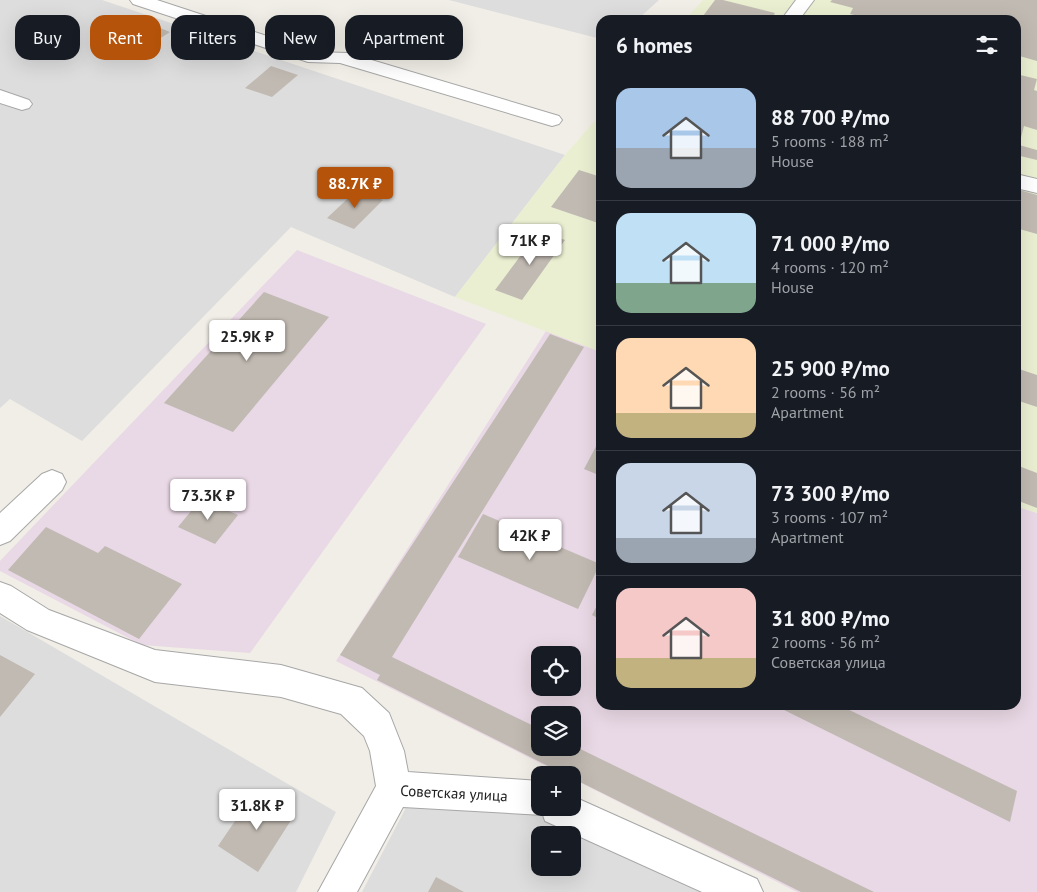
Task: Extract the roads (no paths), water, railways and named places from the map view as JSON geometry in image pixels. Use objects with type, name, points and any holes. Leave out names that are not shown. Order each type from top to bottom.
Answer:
[{"type":"street","points":[[139,0],[315,58],[341,57],[552,120]]},
{"type":"street","points":[[794,15],[804,0]]},
{"type":"street","points":[[0,96],[22,104]]},
{"type":"street","points":[[1021,181],[1037,186]]},
{"type":"street","points":[[0,532],[52,482]]},
{"type":"street","points":[[0,596],[38,620],[154,666],[281,681],[350,700],[377,726],[387,751],[394,789]]},
{"type":"street","name":"Советская улица","points":[[338,892],[394,789],[531,799]]},
{"type":"street","points":[[576,816],[744,892]]}]
